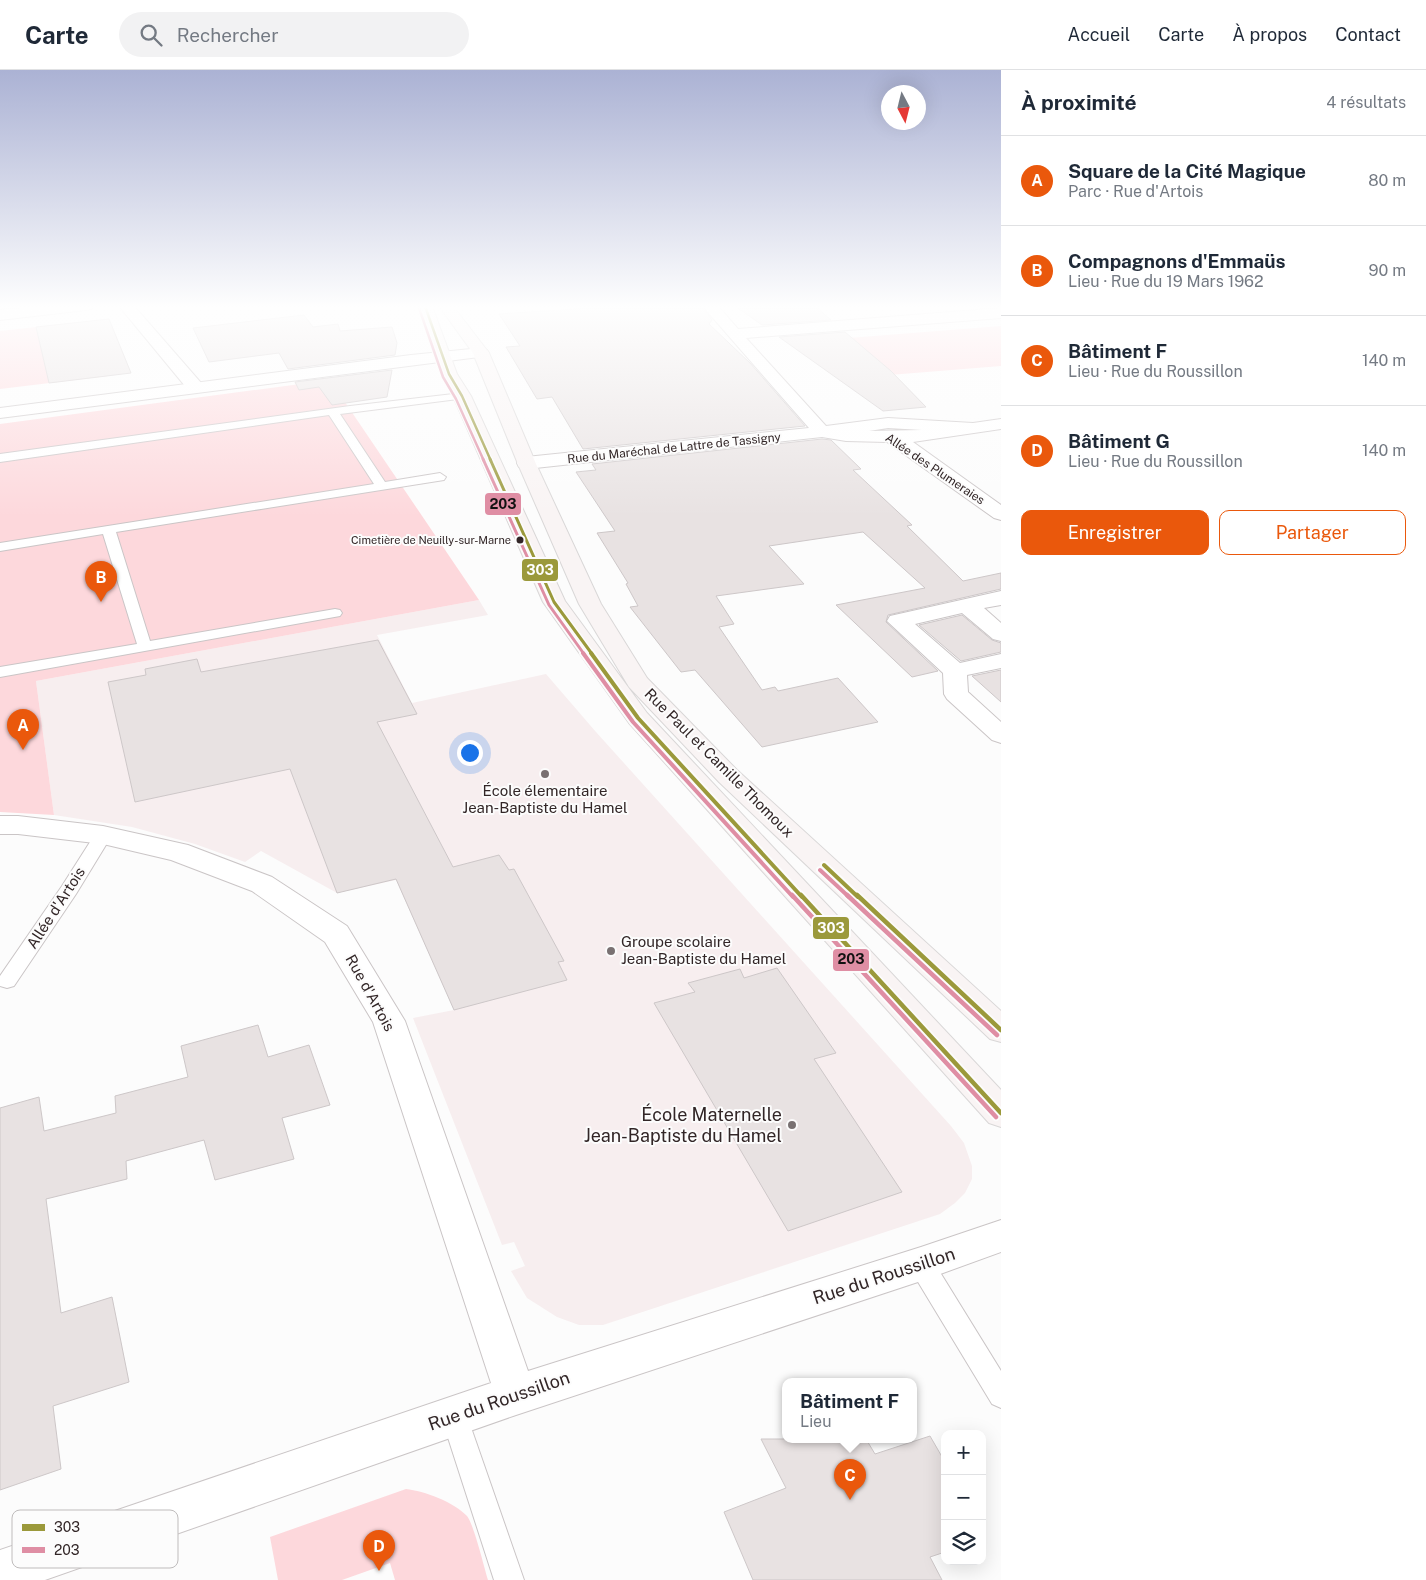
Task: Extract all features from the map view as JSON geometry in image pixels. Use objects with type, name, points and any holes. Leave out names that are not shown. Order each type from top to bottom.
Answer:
[{"type":"main road","name":"Rue Paul et Camille Thomoux","points":[[450,376],[462,396],[554,602],[638,718],[1001,1113]]},
{"type":"main road","name":"Rue Paul et Camille Thomoux","points":[[491,376],[526,464],[590,604],[637,682],[728,776],[1001,1030]]},
{"type":"street","points":[[186,376],[196,388]]},
{"type":"street","points":[[0,413],[285,376]]},
{"type":"street","points":[[772,376],[822,432]]},
{"type":"street","name":"Rue du Maréchal de Lattre de Tassigny","points":[[526,464],[822,432],[888,423],[972,428]]},
{"type":"street","name":"Rue du Maréchal de Lattre de Tassigny","points":[[822,432],[846,436],[892,438],[927,436],[1001,424]]},
{"type":"street","name":"Allée des Plumeraies","points":[[869,425],[915,452],[1001,514]]},
{"type":"street","points":[[1001,598],[898,620],[956,671],[956,694],[1001,735]]},
{"type":"street","points":[[967,606],[1001,634]]},
{"type":"street","points":[[956,671],[1001,661]]},
{"type":"street","name":"Rue d'Artois","points":[[0,825],[18,825],[103,835],[178,852],[262,884],[336,934],[389,1021],[516,1395]]},
{"type":"street","name":"Rue du Roussillon","points":[[178,1511],[516,1395],[921,1264],[1001,1236]]},
{"type":"street","name":"Rue du Roussillon","points":[[0,1573],[14,1568]]},
{"type":"lane","points":[[0,458],[462,396]]},
{"type":"lane","points":[[333,412],[382,486]]},
{"type":"lane","points":[[0,546],[440,477]]},
{"type":"lane","points":[[108,530],[145,646]]},
{"type":"lane","points":[[0,672],[335,613]]},
{"type":"lane","name":"Allée d'Artois","points":[[7,981],[69,890],[103,835]]},
{"type":"lane","points":[[921,1264],[1001,1395]]},
{"type":"lane","points":[[454,1416],[508,1580]]},
{"type":"shaded area","points":[[0,376],[104,376],[0,389]]},
{"type":"shaded area","name":"Cimetière de Neuilly-sur-Marne","points":[[330,380],[479,600],[36,681],[54,815],[0,812],[0,424]]},
{"type":"shaded area","name":"Groupe scolaire Jean-Baptiste du Hamel","points":[[479,600],[488,615],[377,635],[412,703],[546,674],[951,1126],[964,1143],[972,1166],[972,1179],[965,1193],[955,1203],[940,1214],[603,1325],[579,1325],[557,1317],[527,1298],[511,1271],[525,1266],[514,1242],[502,1245],[413,1018],[454,1010],[396,880],[337,893],[261,851],[245,862],[195,844],[132,827],[54,815],[36,681]]},
{"type":"shaded area","points":[[406,1489],[438,1498],[455,1506],[467,1516],[476,1537],[488,1580],[395,1580],[390,1563],[342,1580],[278,1580],[270,1537]]},
{"type":"building","points":[[47,376],[103,376],[49,383]]},
{"type":"building","points":[[340,376],[391,376],[387,397],[332,405],[319,387],[299,390],[295,382]]},
{"type":"building","points":[[524,376],[762,376],[805,426],[583,449],[552,397],[537,399]]},
{"type":"building","points":[[834,376],[896,376],[926,407],[883,411]]},
{"type":"building","points":[[822,439],[831,440],[861,469],[853,470],[912,525],[907,526],[963,581],[1001,573],[1001,589],[888,615],[886,622],[938,671],[912,677],[836,605],[925,588],[863,532],[769,546],[804,584],[716,596],[734,624],[719,627],[762,690],[775,687],[778,691],[838,678],[878,722],[762,747],[695,670],[681,672],[630,607],[638,606],[626,584],[628,583],[597,533],[615,531],[576,472],[596,470],[592,464]]},
{"type":"building","points":[[962,615],[992,640],[1001,643],[1001,652],[961,661],[919,625]]},
{"type":"building","points":[[378,640],[417,714],[377,722],[453,867],[499,855],[509,870],[514,869],[564,961],[558,962],[567,980],[454,1010],[396,879],[337,893],[290,769],[135,802],[108,682],[146,675],[145,669],[197,659],[201,672]]},
{"type":"building","points":[[1001,670],[1001,702],[972,676]]},
{"type":"building","name":"École Maternelle Jean-Baptiste du Hamel","points":[[777,968],[836,1053],[814,1059],[902,1192],[788,1231],[654,1003],[695,992],[688,983],[740,969],[744,978]]},
{"type":"building","points":[[258,1025],[268,1057],[309,1045],[330,1105],[282,1118],[294,1159],[215,1180],[204,1140],[126,1161],[127,1179],[46,1199],[61,1313],[112,1297],[129,1382],[53,1406],[61,1469],[0,1490],[0,1108],[39,1097],[44,1131],[116,1113],[115,1096],[188,1077],[181,1046]]},
{"type":"building","points":[[930,1436],[941,1455],[941,1553],[930,1557],[942,1580],[753,1580],[724,1512],[786,1488],[761,1439],[782,1439],[782,1443],[868,1443],[875,1454],[909,1443],[917,1443],[917,1440]]},
{"type":"transit line","name":"203","points":[[443,376],[456,399],[549,605],[633,722],[996,1117]]},
{"type":"transit line","name":"303","points":[[450,376],[462,396],[554,602],[638,718],[1001,1113]]},
{"type":"transit line","name":"303","points":[[824,865],[1001,1030]]},
{"type":"transit line","name":"203","points":[[820,870],[997,1035]]},
{"type":"place","name":"Cimetière de Neuilly-sur-Marne","points":[[520,540]]},
{"type":"place","name":"Compagnons d'Emmaüs","points":[[101,602]]},
{"type":"place","name":"Square de la Cité Magique","points":[[23,750]]},
{"type":"place","name":"École élementaire Jean-Baptiste du Hamel","points":[[545,774]]},
{"type":"place","name":"Groupe scolaire Jean-Baptiste du Hamel","points":[[611,951]]},
{"type":"place","name":"École Maternelle Jean-Baptiste du Hamel","points":[[792,1125]]},
{"type":"place","name":"Bâtiment F","points":[[850,1500]]},
{"type":"place","name":"Bâtiment G","points":[[379,1571]]}]
